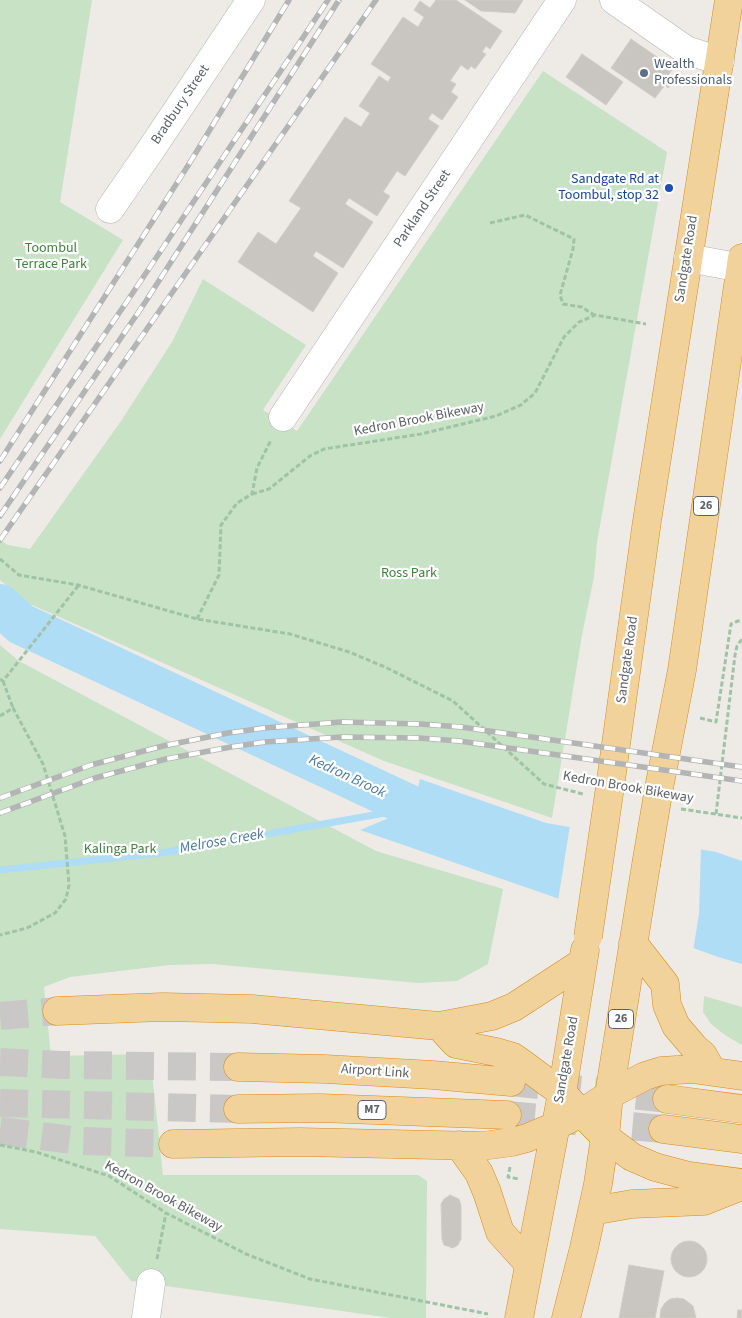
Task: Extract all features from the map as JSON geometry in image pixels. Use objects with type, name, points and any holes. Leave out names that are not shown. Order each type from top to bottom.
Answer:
[{"type":"highway","name":"Sandgate Road","points":[[519,1318],[562,1093],[586,949],[601,788],[648,512],[729,0]]},
{"type":"highway","name":"26","points":[[566,1318],[592,1211],[605,1136],[609,1095],[633,944],[659,788],[682,670],[742,264]]},
{"type":"highway","points":[[633,944],[665,984],[667,1005],[676,1026],[689,1042],[703,1054],[712,1071]]},
{"type":"highway","points":[[57,1011],[114,1007],[252,1009],[439,1026],[492,1016],[514,1007],[586,949]]},
{"type":"highway","points":[[439,1026],[456,1044],[512,1057],[523,1064],[562,1093],[605,1136],[632,1157],[649,1165],[689,1176],[742,1185]]},
{"type":"highway","name":"Airport Link","points":[[238,1067],[326,1069],[511,1082]]},
{"type":"highway","points":[[173,1144],[300,1142],[482,1146],[512,1142],[555,1126],[582,1113],[609,1095],[645,1076],[661,1071],[692,1069],[742,1076]]},
{"type":"highway","points":[[667,1099],[742,1109]]},
{"type":"highway","name":"M7","points":[[238,1109],[320,1108],[507,1115]]},
{"type":"highway","points":[[663,1130],[742,1140]]},
{"type":"highway","points":[[459,1145],[479,1174],[500,1232],[529,1264]]},
{"type":"highway","points":[[592,1211],[632,1204],[704,1200],[742,1185]]},
{"type":"street","name":"Bradbury Street","points":[[110,209],[251,0]]},
{"type":"street","name":"Parkland Street","points":[[283,417],[562,0]]},
{"type":"street","points":[[614,0],[686,50],[720,61]]},
{"type":"street","points":[[688,258],[742,264]]},
{"type":"street","points":[[146,1318],[151,1283]]},
{"type":"path","points":[[490,223],[525,215],[574,239],[574,249],[560,296],[563,304],[582,307],[594,316],[646,324]]},
{"type":"path","name":"Kedron Brook Bikeway","points":[[197,619],[219,574],[222,525],[236,503],[252,494],[270,489],[310,456],[324,449],[421,434],[496,416],[521,405],[535,393],[564,337],[580,322],[594,316]]},
{"type":"path","points":[[252,494],[257,468],[283,417]]},
{"type":"path","name":"Kedron Brook Bikeway","points":[[0,558],[19,575],[78,585],[197,619],[290,634],[349,652],[453,700],[544,784],[573,792],[601,788]]},
{"type":"path","points":[[0,935],[27,928],[56,913],[66,899],[69,885],[64,836],[43,764],[13,708],[2,680],[11,672],[78,585]]},
{"type":"path","points":[[700,718],[716,722],[731,624],[738,621],[742,622]]},
{"type":"path","points":[[716,814],[735,655],[737,646],[742,639]]},
{"type":"path","points":[[0,716],[13,708]]},
{"type":"path","name":"Kedron Brook Bikeway","points":[[676,808],[742,818]]},
{"type":"path","name":"Kedron Brook Bikeway","points":[[0,1145],[36,1152],[109,1176],[166,1213],[246,1254],[310,1279],[488,1314]]},
{"type":"path","points":[[510,1164],[508,1177],[519,1179]]},
{"type":"path","points":[[151,1283],[166,1213]]},
{"type":"green space","name":"Toombul Terrace Park","points":[[0,0],[92,0],[60,202],[123,240],[0,439]]},
{"type":"green space","name":"Ross Park","points":[[543,71],[667,152],[597,542],[594,577],[582,635],[552,818],[384,761],[30,604],[0,580],[0,540],[8,545],[30,549],[121,421],[172,342],[203,279],[306,345],[263,410],[297,431]]},
{"type":"green space","name":"Kalinga Park","points":[[0,645],[19,661],[376,851],[503,889],[488,964],[457,981],[418,983],[212,964],[170,965],[70,977],[44,987],[51,1056],[150,1054],[163,1175],[418,1175],[427,1181],[426,1318],[391,1318],[131,1281],[95,1236],[0,1229]]},
{"type":"green space","points":[[704,996],[742,1007],[742,1045],[711,1024],[703,1012]]},
{"type":"water","points":[[420,779],[546,823],[716,852],[742,861],[742,964],[360,830],[413,808]]},
{"type":"pier","points":[[570,825],[701,847],[699,914],[693,951],[558,901]]},
{"type":"building","points":[[436,0],[456,0],[502,31],[490,49],[486,46],[482,52],[486,54],[475,69],[471,66],[468,70],[461,65],[450,81],[456,84],[451,92],[458,97],[442,120],[432,113],[428,119],[439,126],[405,176],[397,171],[383,192],[390,196],[377,216],[349,198],[345,204],[373,222],[343,268],[316,251],[313,256],[338,273],[313,312],[238,262],[258,232],[276,244],[301,208],[289,201],[345,117],[361,127],[370,113],[359,106],[379,76],[388,82],[391,77],[371,64],[403,17],[418,27],[424,17],[414,10],[420,1],[430,8]]},
{"type":"building","points":[[465,0],[523,0],[515,13],[481,11]]},
{"type":"building","name":"Wealth Professionals","points":[[631,39],[673,68],[667,77],[673,82],[668,88],[665,85],[655,98],[611,68]]},
{"type":"building","points":[[582,54],[623,82],[606,105],[566,77]]},
{"type":"building","points":[[450,1195],[459,1199],[461,1205],[461,1239],[458,1245],[453,1248],[444,1245],[442,1239],[441,1204]]},
{"type":"building","points":[[689,1241],[702,1246],[707,1259],[702,1272],[689,1277],[676,1272],[671,1259],[676,1246]]},
{"type":"building","points":[[629,1265],[664,1271],[655,1318],[619,1318]]},
{"type":"building","points":[[670,1299],[684,1299],[693,1306],[696,1318],[660,1318],[661,1309],[665,1303]]},
{"type":"building","points":[[738,1310],[742,1310],[742,1318],[737,1318]]},
{"type":"waterway","name":"Kedron Brook","points":[[0,605],[21,624],[466,832]]},
{"type":"waterway","name":"Melrose Creek","points":[[0,870],[161,853],[413,808]]},
{"type":"tunnel","points":[[0,1016],[57,1011]]},
{"type":"tunnel","points":[[0,1062],[61,1065],[238,1067]]},
{"type":"tunnel","points":[[511,1082],[667,1099]]},
{"type":"tunnel","points":[[0,1103],[238,1109]]},
{"type":"tunnel","points":[[507,1115],[663,1129]]},
{"type":"tunnel","points":[[0,1131],[81,1141],[173,1144]]},
{"type":"railway","points":[[0,461],[189,164],[289,0]]},
{"type":"railway","points":[[0,488],[328,0]]},
{"type":"railway","points":[[0,516],[146,301],[339,0]]},
{"type":"railway","points":[[0,540],[376,0]]},
{"type":"railway","points":[[0,798],[91,765],[163,746],[264,728],[341,722],[461,727],[742,767]]},
{"type":"railway","points":[[0,813],[95,778],[166,759],[265,742],[341,737],[419,738],[459,741],[742,781]]},
{"type":"place","name":"Wealth Professionals","points":[[644,73]]},
{"type":"place","name":"Sandgate Rd at Toombul, stop 32","points":[[669,188]]}]
